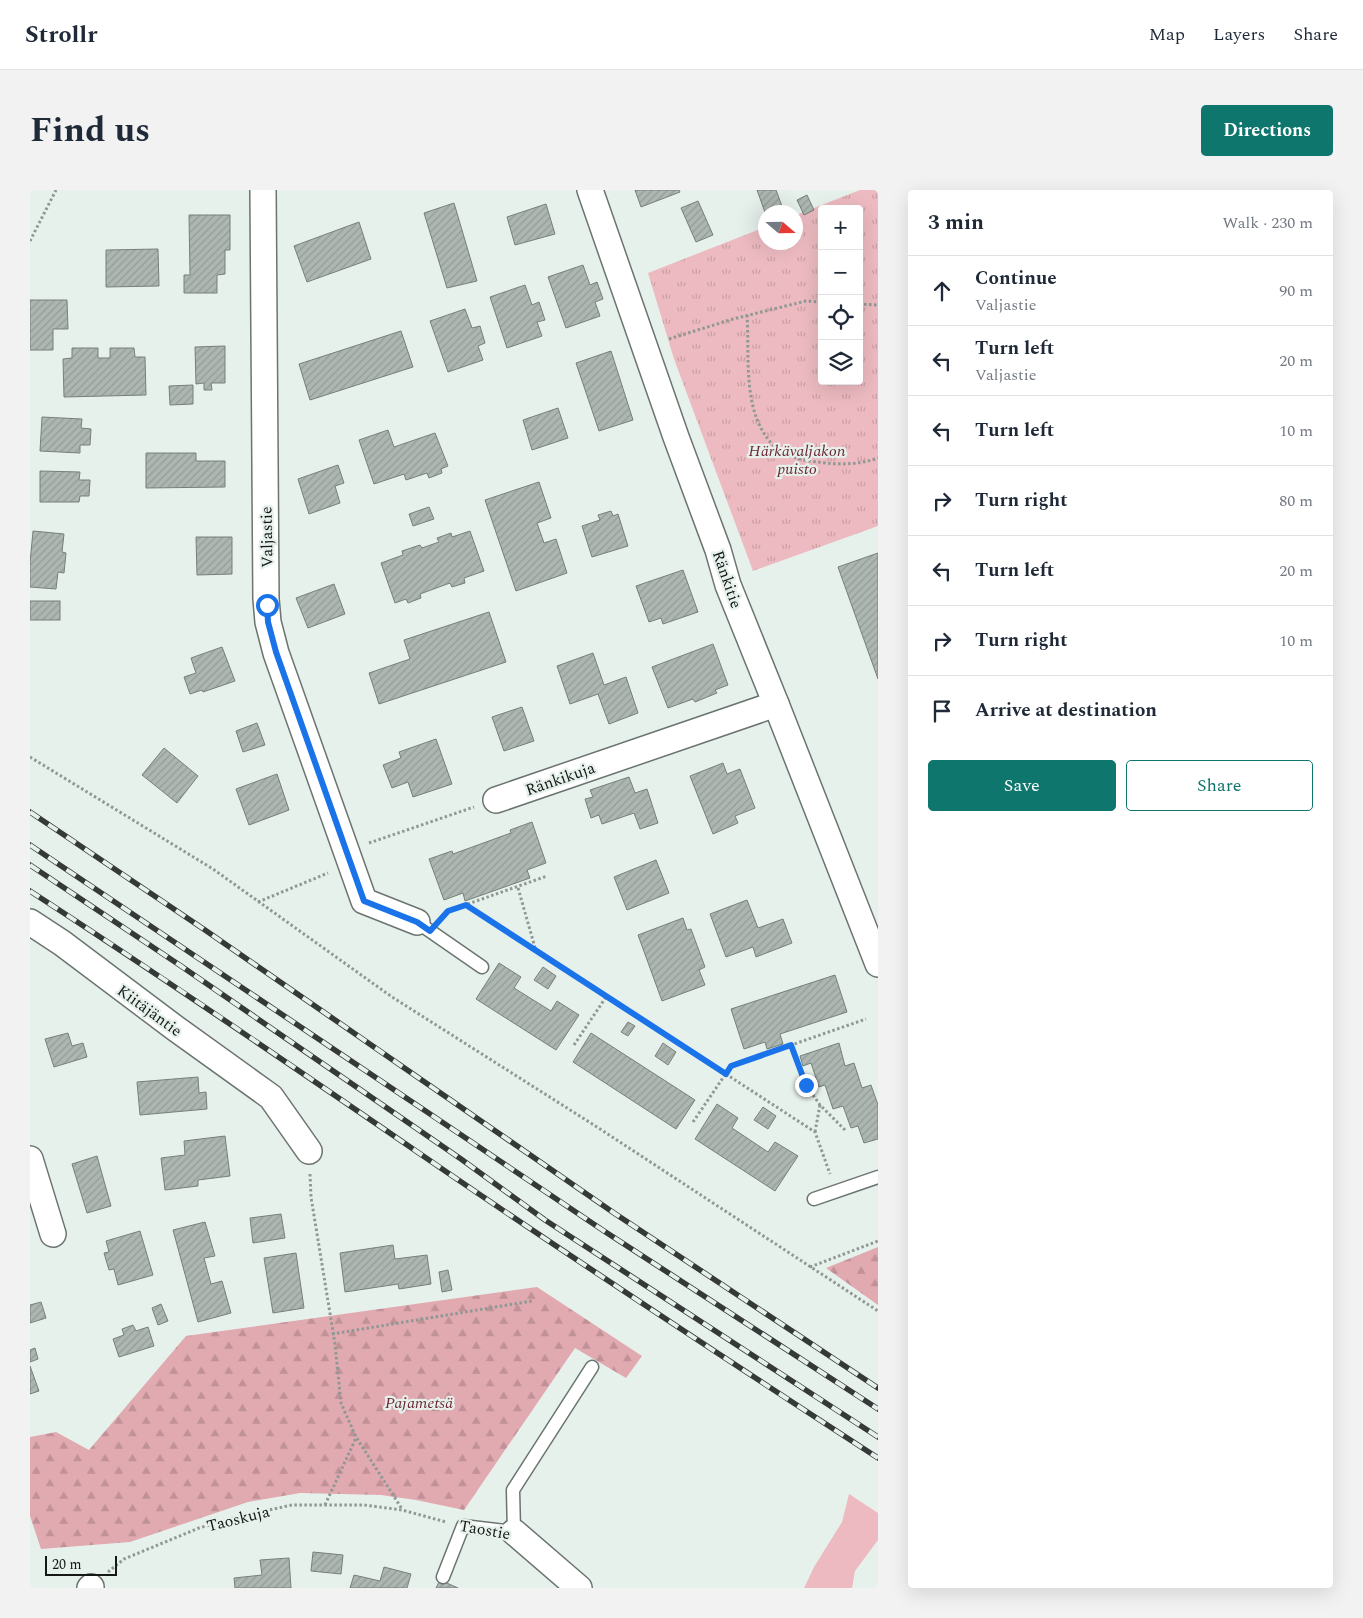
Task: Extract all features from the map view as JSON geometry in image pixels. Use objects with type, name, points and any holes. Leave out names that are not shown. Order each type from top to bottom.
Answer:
[{"type":"street","name":"Valjastie","points":[[263,190],[266,590],[268,622],[276,652],[364,901],[423,927]]},
{"type":"street","name":"Ränkitie","points":[[590,190],[673,428],[718,550],[728,585],[866,921],[878,964]]},
{"type":"street","name":"Ränkikuja","points":[[496,800],[776,704]]},
{"type":"street","name":"Kiitäjäntie","points":[[30,922],[62,943],[175,1028],[271,1096],[309,1151]]},
{"type":"street","points":[[30,1158],[53,1234]]},
{"type":"street","name":"Taostie","points":[[514,1532],[579,1588]]},
{"type":"lane","points":[[423,927],[482,967]]},
{"type":"lane","points":[[814,1198],[878,1177]]},
{"type":"lane","points":[[514,1532],[513,1490],[592,1367]]},
{"type":"lane","points":[[443,1577],[462,1526]]},
{"type":"lane","name":"Taostie","points":[[462,1526],[514,1532]]},
{"type":"path","points":[[30,241],[56,190]]},
{"type":"path","points":[[661,342],[747,315],[806,301],[818,302]]},
{"type":"path","points":[[863,304],[878,305]]},
{"type":"path","points":[[747,315],[750,392],[764,433],[776,448],[804,461],[841,465],[878,458]]},
{"type":"path","points":[[30,757],[214,869],[392,997],[597,1127],[878,1311]]},
{"type":"path","points":[[258,902],[332,872],[362,846],[496,800]]},
{"type":"path","points":[[423,927],[448,911],[518,888],[547,876]]},
{"type":"path","points":[[518,888],[536,952]]},
{"type":"path","points":[[466,905],[815,1132]]},
{"type":"path","points":[[574,1045],[606,997]]},
{"type":"path","points":[[693,1122],[731,1066],[866,1019]]},
{"type":"path","points":[[791,1045],[806,1085],[820,1105],[846,1131]]},
{"type":"path","points":[[820,1105],[815,1132],[836,1190]]},
{"type":"path","points":[[311,1196],[342,1403],[356,1437],[402,1510]]},
{"type":"path","points":[[810,1267],[878,1240]]},
{"type":"path","points":[[332,1334],[532,1301]]},
{"type":"path","points":[[325,1505],[356,1437]]},
{"type":"path","name":"Taoskuja","points":[[90,1588],[124,1559],[199,1528],[241,1516],[292,1505],[364,1505],[402,1510]]},
{"type":"path","name":"Taostie","points":[[402,1510],[462,1526]]},
{"type":"green space","name":"Härkävaljakon puisto","points":[[860,190],[878,190],[878,526],[753,571],[674,359],[648,273],[758,230],[758,250],[803,250],[803,212],[818,206],[818,385],[863,385],[863,205],[822,205]]},
{"type":"green space","points":[[878,1247],[878,1305],[826,1268]]},
{"type":"green space","name":"Pajametsä","points":[[537,1287],[642,1356],[626,1378],[575,1348],[464,1510],[381,1495],[300,1493],[248,1502],[130,1542],[41,1549],[30,1516],[30,1437],[56,1432],[89,1450],[186,1336]]},
{"type":"green space","points":[[849,1494],[878,1513],[878,1540],[855,1571],[852,1588],[804,1588],[814,1567],[842,1522]]},
{"type":"building","points":[[635,190],[679,190],[680,192],[641,207]]},
{"type":"building","points":[[757,190],[776,190],[782,205],[762,205]]},
{"type":"building","points":[[807,195],[814,210],[804,215],[803,205],[799,205],[797,200]]},
{"type":"building","points":[[698,201],[713,235],[696,242],[681,208]]},
{"type":"building","points":[[454,203],[477,281],[447,288],[424,213]]},
{"type":"building","points":[[546,204],[555,234],[515,245],[507,217]]},
{"type":"building","points":[[189,215],[230,215],[230,250],[225,250],[225,274],[217,275],[217,293],[184,293],[184,275],[190,275]]},
{"type":"building","points":[[359,222],[371,259],[307,282],[294,246]]},
{"type":"building","points":[[158,249],[159,286],[106,287],[106,250]]},
{"type":"building","points":[[583,265],[590,285],[597,282],[603,299],[595,302],[600,316],[566,328],[548,277]]},
{"type":"building","points":[[525,285],[532,305],[539,302],[545,320],[537,322],[542,336],[507,348],[490,297]]},
{"type":"building","points":[[30,300],[67,300],[68,329],[53,329],[53,350],[30,350]]},
{"type":"building","points":[[465,309],[472,328],[480,326],[485,343],[478,346],[483,360],[448,372],[430,321]]},
{"type":"building","points":[[401,331],[413,367],[310,400],[299,364]]},
{"type":"building","points":[[225,346],[225,383],[211,383],[212,390],[204,390],[204,383],[196,384],[195,347]]},
{"type":"building","points":[[72,348],[98,348],[98,358],[110,358],[110,348],[134,348],[135,357],[145,357],[146,395],[64,397],[63,359],[72,358]]},
{"type":"building","points":[[611,351],[633,420],[599,431],[576,363]]},
{"type":"building","points":[[193,385],[193,404],[170,405],[169,386]]},
{"type":"building","points":[[558,408],[568,438],[532,450],[523,420]]},
{"type":"building","points":[[42,417],[82,419],[81,428],[91,429],[90,445],[80,445],[80,453],[40,451]]},
{"type":"building","points":[[388,430],[394,447],[435,433],[448,466],[441,469],[442,473],[429,478],[427,473],[406,480],[404,474],[374,484],[359,440]]},
{"type":"building","points":[[146,453],[196,453],[196,461],[225,461],[225,487],[146,488]]},
{"type":"building","points":[[338,465],[344,483],[335,486],[340,503],[309,514],[298,479]]},
{"type":"building","points":[[40,471],[80,472],[79,480],[90,480],[89,496],[80,496],[79,502],[40,502]]},
{"type":"building","points":[[539,482],[551,518],[537,523],[544,543],[556,539],[567,573],[516,591],[485,500]]},
{"type":"building","points":[[429,507],[434,519],[413,526],[409,514]]},
{"type":"building","points":[[611,511],[613,516],[618,514],[628,546],[592,557],[582,526],[600,520],[598,515]]},
{"type":"building","points":[[33,531],[64,534],[62,552],[66,553],[64,573],[58,572],[56,589],[30,587]]},
{"type":"building","points":[[470,531],[484,571],[464,578],[465,583],[452,587],[450,583],[420,594],[421,598],[408,603],[406,599],[395,603],[381,563],[403,555],[402,551],[420,545],[422,548],[439,542],[437,538],[451,533],[452,537]]},
{"type":"building","points":[[196,537],[232,537],[232,574],[197,575]]},
{"type":"building","points":[[878,553],[878,679],[838,567]]},
{"type":"building","points":[[683,570],[698,612],[663,624],[661,618],[649,622],[636,586]]},
{"type":"building","points":[[334,584],[345,614],[308,628],[296,598]]},
{"type":"building","points":[[30,601],[60,601],[60,620],[30,620]]},
{"type":"building","points":[[489,612],[506,662],[379,704],[369,673],[410,659],[404,640]]},
{"type":"building","points":[[713,644],[728,685],[715,690],[717,693],[695,702],[693,699],[668,708],[652,667]]},
{"type":"building","points":[[222,647],[235,681],[203,692],[202,690],[190,694],[184,677],[196,673],[191,658]]},
{"type":"building","points":[[593,653],[604,685],[626,677],[638,713],[609,724],[598,694],[570,704],[557,666]]},
{"type":"building","points":[[522,707],[534,741],[504,751],[492,717]]},
{"type":"building","points":[[257,723],[265,745],[243,752],[236,731]]},
{"type":"building","points":[[436,739],[452,784],[413,797],[408,782],[392,788],[383,765],[401,758],[399,752]]},
{"type":"building","points":[[164,748],[198,776],[177,803],[142,775]]},
{"type":"building","points":[[723,763],[727,774],[740,769],[755,808],[735,816],[738,823],[713,834],[690,776]]},
{"type":"building","points":[[277,774],[289,810],[249,825],[236,789]]},
{"type":"building","points":[[629,777],[635,793],[647,789],[658,823],[640,829],[634,813],[602,824],[599,815],[591,818],[585,799],[593,797],[590,790]]},
{"type":"building","points":[[532,822],[546,863],[527,870],[530,878],[465,901],[463,893],[444,900],[429,859],[452,851],[453,854],[511,833],[510,830]]},
{"type":"building","points":[[656,860],[669,893],[627,910],[614,877]]},
{"type":"building","points":[[747,900],[758,928],[783,919],[792,943],[756,957],[753,947],[726,957],[710,914]]},
{"type":"building","points":[[683,918],[687,930],[691,929],[705,967],[699,970],[705,985],[662,1001],[638,935]]},
{"type":"building","points":[[499,963],[521,977],[514,988],[551,1011],[557,1001],[579,1015],[556,1050],[476,999]]},
{"type":"building","points":[[543,967],[556,976],[548,989],[534,980]]},
{"type":"building","points":[[835,975],[847,1012],[780,1034],[783,1044],[767,1049],[765,1042],[744,1049],[731,1009]]},
{"type":"building","points":[[628,1022],[635,1026],[628,1036],[621,1032]]},
{"type":"building","points":[[68,1033],[72,1046],[83,1043],[87,1057],[54,1067],[45,1039]]},
{"type":"building","points":[[591,1033],[695,1100],[676,1129],[573,1062]]},
{"type":"building","points":[[663,1043],[676,1052],[668,1065],[655,1056]]},
{"type":"building","points":[[839,1043],[845,1066],[854,1063],[862,1088],[871,1085],[878,1105],[878,1139],[864,1143],[858,1126],[851,1128],[843,1106],[833,1109],[825,1085],[819,1087],[811,1063],[803,1066],[800,1056]]},
{"type":"building","points":[[198,1077],[199,1093],[206,1092],[207,1109],[140,1115],[137,1082]]},
{"type":"building","points":[[717,1104],[738,1118],[732,1128],[768,1152],[775,1142],[798,1156],[775,1191],[695,1139]]},
{"type":"building","points":[[763,1107],[776,1116],[768,1129],[754,1120]]},
{"type":"building","points":[[225,1136],[230,1176],[198,1180],[198,1186],[165,1190],[161,1158],[185,1155],[184,1141]]},
{"type":"building","points":[[97,1156],[111,1206],[87,1213],[72,1164]]},
{"type":"building","points":[[281,1214],[285,1238],[253,1243],[250,1218]]},
{"type":"building","points":[[205,1222],[215,1256],[204,1258],[211,1284],[222,1281],[231,1313],[198,1322],[173,1230]]},
{"type":"building","points":[[140,1231],[153,1275],[118,1285],[114,1269],[109,1270],[104,1253],[109,1252],[106,1241]]},
{"type":"building","points":[[393,1245],[395,1259],[427,1255],[431,1284],[399,1289],[398,1284],[345,1292],[340,1253]]},
{"type":"building","points":[[296,1253],[304,1308],[273,1313],[264,1258]]},
{"type":"building","points":[[448,1270],[452,1290],[442,1292],[439,1272]]},
{"type":"building","points":[[41,1302],[46,1318],[30,1323],[30,1305]]},
{"type":"building","points":[[161,1304],[168,1321],[158,1325],[152,1308]]},
{"type":"building","points":[[133,1325],[136,1331],[148,1327],[154,1346],[119,1357],[113,1339],[124,1335],[122,1329]]},
{"type":"building","points":[[35,1348],[38,1359],[30,1362],[30,1350]]},
{"type":"building","points":[[30,1366],[39,1391],[30,1394]]},
{"type":"building","points":[[313,1552],[343,1555],[341,1574],[311,1571]]},
{"type":"building","points":[[289,1558],[291,1588],[235,1588],[234,1578],[262,1575],[260,1560]]},
{"type":"building","points":[[384,1567],[411,1574],[407,1588],[350,1588],[354,1575],[380,1581]]},
{"type":"building","points":[[440,1580],[458,1588],[436,1588]]},
{"type":"railway","points":[[30,812],[205,930],[614,1213],[878,1388]]},
{"type":"railway","points":[[30,845],[604,1231],[878,1409]]},
{"type":"railway","points":[[30,865],[181,966],[461,1159],[545,1220],[878,1437]]},
{"type":"railway","points":[[30,891],[189,996],[557,1247],[878,1458]]},
{"type":"route","points":[[267,605],[268,622],[276,652],[364,901],[417,922],[430,931],[448,911],[466,905],[726,1074],[731,1066],[791,1045],[806,1085]]}]
